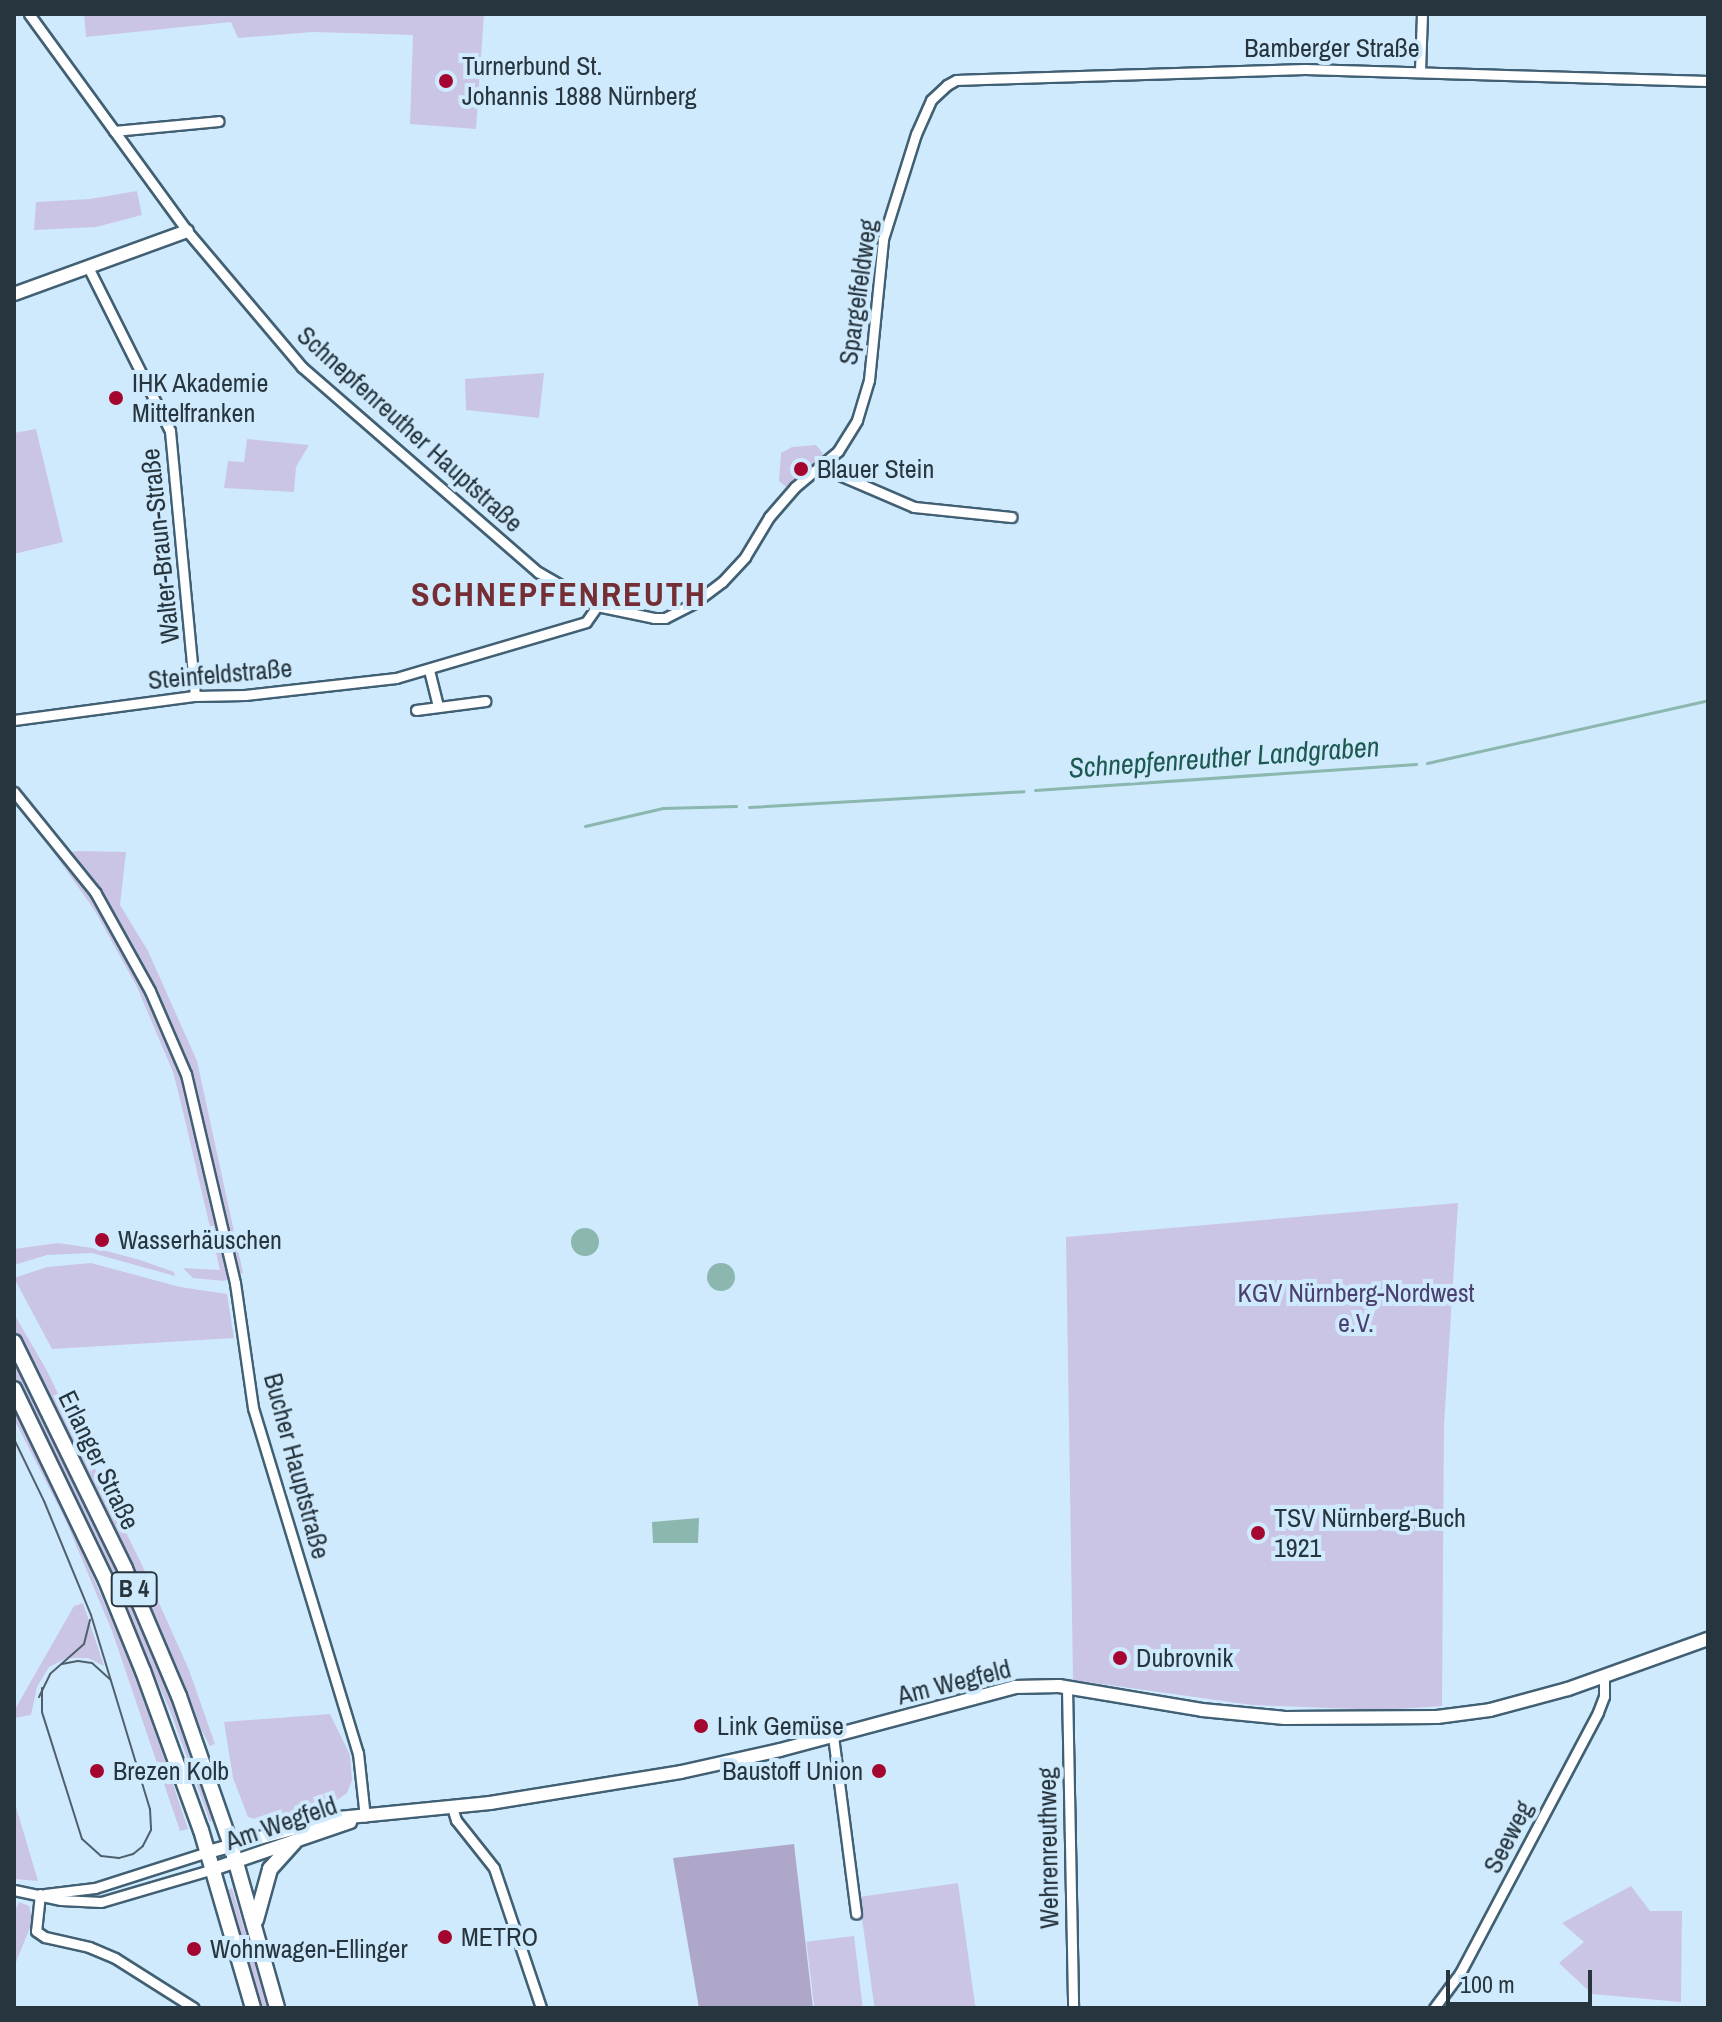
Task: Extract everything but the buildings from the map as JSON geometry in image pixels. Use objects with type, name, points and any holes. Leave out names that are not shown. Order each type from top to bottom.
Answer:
[{"type":"main road","name":"Erlanger Straße","points":[[14,1342],[125,1569],[179,1696],[231,1845],[277,2008]]},
{"type":"main road","name":"Erlanger Straße","points":[[14,1389],[124,1624],[208,1852],[253,2008]]},
{"type":"main road","name":"B 4","points":[[255,1924],[270,1869],[294,1842]]},
{"type":"street","name":"Schnepfenreuther Hauptstraße","points":[[29,14],[187,231],[302,367],[538,572],[597,606],[665,618]]},
{"type":"street","points":[[1420,71],[1422,14]]},
{"type":"street","name":"Bamberger Straße","points":[[956,80],[1220,70],[1420,71],[1708,81]]},
{"type":"street","name":"Spargelfeldweg","points":[[665,618],[694,603],[722,582],[745,557],[769,517],[795,487],[838,451],[857,420],[869,380],[883,239],[897,187],[931,100],[956,80]]},
{"type":"street","points":[[114,131],[219,121]]},
{"type":"street","points":[[14,294],[187,231]]},
{"type":"street","name":"Walter-Braun-Straße","points":[[88,267],[170,431],[195,696]]},
{"type":"street","points":[[821,467],[914,507],[1011,517]]},
{"type":"street","name":"Steinfeldstraße","points":[[14,720],[195,696],[211,698],[358,683],[429,670],[586,622],[597,606]]},
{"type":"street","points":[[429,670],[438,707]]},
{"type":"street","points":[[416,710],[485,701]]},
{"type":"street","name":"Bucher Hauptstraße","points":[[14,792],[107,910],[150,991],[186,1074],[235,1283],[253,1408],[358,1753],[365,1817]]},
{"type":"street","name":"Am Wegfeld","points":[[208,1852],[329,1819],[452,1807],[659,1776],[833,1736],[1001,1689],[1036,1685],[1067,1687],[1202,1710],[1346,1720],[1473,1712],[1604,1678],[1708,1639]]},
{"type":"street","name":"Seeweg","points":[[1434,2008],[1460,1973],[1598,1712],[1604,1696],[1604,1678]]},
{"type":"street","name":"Wehrenreuthweg","points":[[1067,1687],[1073,2008]]},
{"type":"street","points":[[833,1736],[856,1914]]},
{"type":"street","points":[[452,1807],[460,1825],[494,1868],[541,2008]]},
{"type":"street","name":"Am Wegfeld","points":[[213,1869],[365,1817]]},
{"type":"street","points":[[40,1894],[95,1888],[208,1852]]},
{"type":"street","points":[[14,1890],[61,1900],[101,1902],[213,1869]]},
{"type":"street","points":[[40,1894],[36,1931],[45,1937],[89,1947],[115,1958],[194,2008]]},
{"type":"green space","name":"Turnerbund St. Johannis 1888 Nürnberg","points":[[84,14],[484,14],[476,129],[410,124],[413,35],[313,32],[238,38],[231,22],[86,37]]},
{"type":"green space","points":[[137,191],[142,215],[96,227],[34,230],[36,202],[90,199]]},
{"type":"green space","points":[[544,373],[539,418],[466,410],[465,379]]},
{"type":"green space","points":[[36,429],[63,542],[14,554],[14,433]]},
{"type":"green space","points":[[247,439],[309,445],[296,467],[294,492],[224,488],[228,461],[244,462]]},
{"type":"green space","points":[[816,445],[823,453],[820,461],[786,487],[779,481],[781,453],[792,447]]},
{"type":"green space","points":[[126,852],[120,905],[148,951],[197,1061],[243,1273],[224,1281],[193,1278],[183,1268],[220,1270],[181,1103],[173,1072],[137,987],[95,911],[54,853]]},
{"type":"green space","name":"TSV Nürnberg-Buch 1921","points":[[1458,1203],[1444,1425],[1442,1706],[1384,1710],[1252,1705],[1073,1680],[1066,1237]]},
{"type":"green space","points":[[58,1243],[99,1249],[140,1260],[174,1272],[175,1276],[92,1253],[47,1255],[14,1265],[14,1249]]},
{"type":"green space","points":[[91,1263],[180,1287],[227,1294],[234,1338],[52,1349],[14,1278],[47,1267]]},
{"type":"green space","points":[[14,1314],[46,1369],[143,1567],[189,1670],[215,1744],[210,1746],[195,1718],[133,1572],[14,1329]]},
{"type":"green space","points":[[14,1354],[78,1481],[160,1664],[216,1819],[210,1822],[171,1713],[133,1626],[14,1377]]},
{"type":"green space","points":[[14,1401],[93,1567],[91,1572],[116,1630],[122,1632],[188,1829],[180,1831],[112,1631],[65,1519],[14,1419]]},
{"type":"green space","points":[[83,1603],[104,1666],[88,1658],[67,1658],[49,1667],[37,1687],[31,1715],[14,1718],[14,1711],[74,1606]]},
{"type":"green space","points":[[330,1714],[350,1755],[352,1780],[347,1793],[321,1812],[262,1822],[248,1817],[233,1778],[224,1722]]},
{"type":"green space","points":[[14,1800],[38,1881],[14,1879]]},
{"type":"green space","points":[[958,1883],[976,2008],[875,2008],[859,1897]]},
{"type":"green space","points":[[1631,1886],[1650,1911],[1682,1911],[1681,2002],[1592,1994],[1559,1963],[1584,1942],[1562,1923]]},
{"type":"green space","points":[[232,1888],[268,2008],[259,2008],[226,1891]]},
{"type":"green space","points":[[19,1902],[29,1906],[33,1920],[14,1967],[14,1913]]},
{"type":"green space","points":[[854,1936],[863,2008],[814,2008],[806,1942]]},
{"type":"shaded area","points":[[585,1228],[595,1232],[599,1242],[595,1252],[585,1256],[575,1252],[571,1242],[575,1232]]},
{"type":"shaded area","points":[[721,1263],[731,1267],[735,1277],[731,1287],[721,1291],[711,1287],[707,1277],[711,1267]]},
{"type":"shaded area","points":[[699,1518],[698,1543],[653,1543],[652,1522]]},
{"type":"shaded area","points":[[794,1844],[813,2008],[699,2008],[673,1858]]},
{"type":"waterway","name":"Schnepfenreuther Landgraben","points":[[1427,763],[1708,700]]},
{"type":"waterway","name":"Schnepfenreuther Landgraben","points":[[1035,790],[1416,764]]},
{"type":"waterway","name":"Schnepfenreuther Landgraben","points":[[749,807],[1024,791]]},
{"type":"waterway","name":"Schnepfenreuther Landgraben","points":[[585,826],[663,808],[736,806]]},
{"type":"tram line","points":[[14,1439],[44,1501],[91,1615],[150,1809],[151,1830],[143,1846],[133,1854],[119,1858],[101,1856],[82,1839],[42,1712],[42,1688]]},
{"type":"tram line","points":[[39,1697],[50,1674],[84,1644],[90,1620]]},
{"type":"tram line","points":[[62,1664],[78,1661],[92,1663],[111,1680]]},
{"type":"place","name":"Turnerbund St. Johannis 1888 Nürnberg","points":[[446,81]]},
{"type":"place","name":"IHK Akademie Mittelfranken","points":[[116,398]]},
{"type":"place","name":"Blauer Stein","points":[[801,469]]},
{"type":"place","name":"Wasserhäuschen","points":[[102,1240]]},
{"type":"place","name":"TSV Nürnberg-Buch 1921","points":[[1258,1533]]},
{"type":"place","name":"Dubrovnik","points":[[1120,1658]]},
{"type":"place","name":"Link Gemüse","points":[[701,1726]]},
{"type":"place","name":"Brezen Kolb","points":[[97,1771]]},
{"type":"place","name":"Baustoff Union","points":[[879,1771]]},
{"type":"place","name":"METRO","points":[[445,1937]]},
{"type":"place","name":"Wohnwagen-Ellinger","points":[[194,1949]]},
{"type":"district","name":"SCHNEPFENREUTH","points":[[559,595]]},
{"type":"park label","name":"KGV Nürnberg-Nordwest e.V.","points":[[1356,1308]]}]
